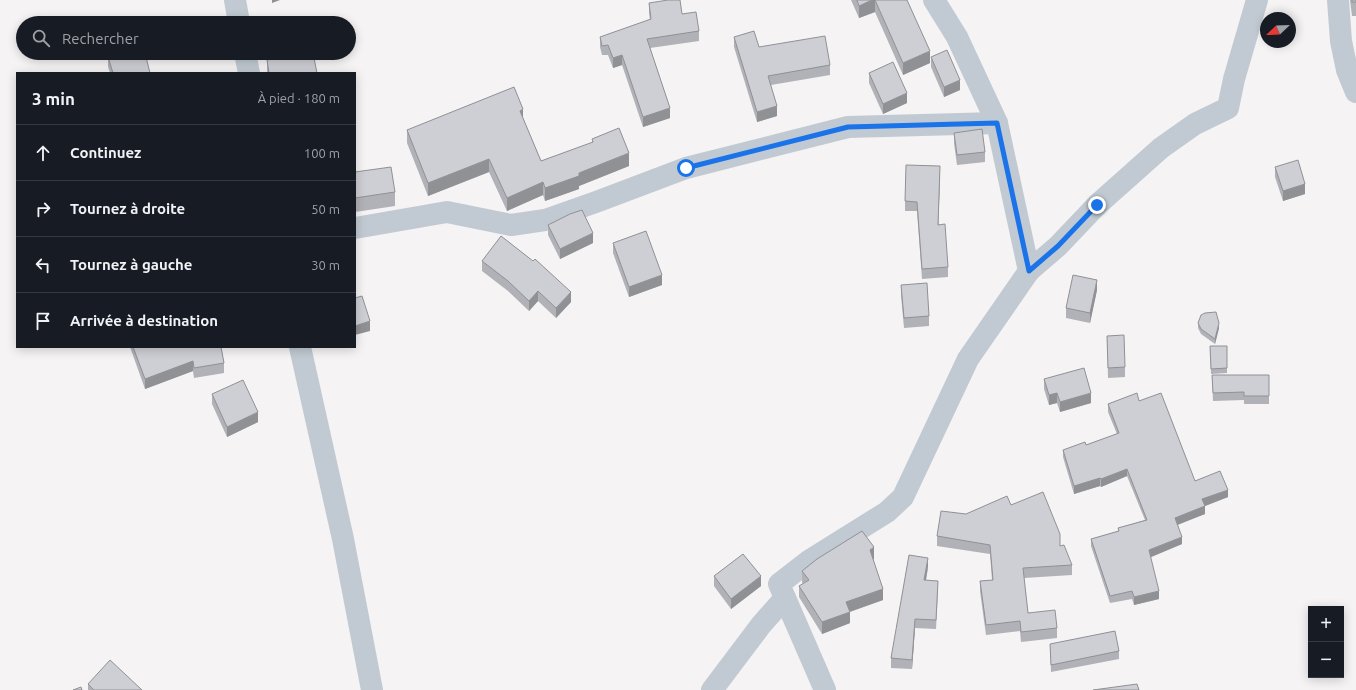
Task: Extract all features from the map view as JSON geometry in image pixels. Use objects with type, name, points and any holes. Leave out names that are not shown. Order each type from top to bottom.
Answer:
[{"type":"street","points":[[235,0],[238,16]]},
{"type":"street","points":[[934,0],[957,37],[997,123],[1029,271]]},
{"type":"street","points":[[825,690],[779,584],[810,560],[887,512],[903,497],[968,358],[1029,271],[1058,246],[1097,205],[1161,148],[1195,124],[1228,108],[1234,79],[1257,0]]},
{"type":"street","points":[[1338,0],[1347,70],[1356,92]]},
{"type":"street","points":[[246,60],[249,72]]},
{"type":"street","points":[[356,228],[447,212],[511,225],[545,220],[686,168],[848,127],[997,123]]},
{"type":"street","points":[[300,348],[343,539],[372,690]]},
{"type":"street","points":[[712,690],[761,625],[785,598]]},
{"type":"building","points":[[680,0],[682,14],[696,12],[699,31],[647,39],[670,108],[643,117],[622,55],[613,58],[608,45],[602,46],[600,37],[651,19],[649,3]]},
{"type":"building","points":[[857,0],[872,0],[859,6]]},
{"type":"building","points":[[875,0],[907,0],[930,51],[903,63]]},
{"type":"building","points":[[754,31],[759,47],[825,36],[830,65],[768,76],[777,106],[757,112],[734,37]]},
{"type":"building","points":[[947,50],[960,80],[944,87],[931,57]]},
{"type":"building","points":[[109,60],[147,60],[150,72],[113,72]]},
{"type":"building","points":[[267,60],[314,60],[317,72],[269,72]]},
{"type":"building","points":[[893,62],[907,93],[883,104],[869,73]]},
{"type":"building","points":[[514,87],[523,109],[520,111],[541,161],[593,142],[592,139],[619,128],[629,153],[579,173],[579,176],[545,188],[543,182],[507,198],[489,159],[428,183],[407,130]]},
{"type":"building","points":[[982,129],[985,152],[957,155],[954,133]]},
{"type":"building","points":[[1298,160],[1305,184],[1283,191],[1275,167]]},
{"type":"building","points":[[906,165],[940,166],[938,225],[945,224],[948,267],[922,269],[917,202],[905,201]]},
{"type":"building","points":[[391,167],[395,192],[356,198],[356,172]]},
{"type":"building","points":[[582,210],[593,233],[560,249],[548,225]]},
{"type":"building","points":[[646,231],[662,275],[629,287],[613,243]]},
{"type":"building","points":[[501,236],[533,261],[535,259],[571,292],[556,308],[538,291],[529,301],[508,281],[482,261]]},
{"type":"building","points":[[1073,275],[1097,280],[1090,313],[1066,308]]},
{"type":"building","points":[[927,283],[929,316],[904,318],[901,285]]},
{"type":"building","points":[[362,296],[370,321],[356,326],[356,298]]},
{"type":"building","points":[[1216,312],[1219,323],[1215,339],[1201,329],[1198,323],[1201,315]]},
{"type":"building","points":[[1124,335],[1125,367],[1108,368],[1107,336]]},
{"type":"building","points":[[1210,346],[1227,346],[1227,368],[1211,369]]},
{"type":"building","points":[[133,348],[221,348],[224,363],[194,368],[193,361],[145,379]]},
{"type":"building","points":[[1084,368],[1091,393],[1060,402],[1057,393],[1049,395],[1044,379]]},
{"type":"building","points":[[1212,375],[1269,375],[1269,396],[1244,396],[1244,392],[1213,393]]},
{"type":"building","points":[[243,380],[258,412],[227,427],[212,394]]},
{"type":"building","points":[[1137,393],[1139,401],[1161,393],[1195,481],[1220,471],[1228,490],[1202,499],[1205,506],[1175,518],[1182,537],[1149,550],[1159,591],[1134,597],[1132,591],[1110,596],[1091,539],[1119,531],[1118,528],[1147,520],[1127,469],[1101,479],[1100,478],[1074,486],[1063,450],[1085,442],[1086,445],[1119,433],[1108,404]]},
{"type":"building","points":[[1043,492],[1060,534],[1060,546],[1064,545],[1072,565],[1023,568],[1028,613],[1055,610],[1057,628],[1021,632],[1020,621],[986,625],[980,581],[993,580],[990,545],[937,536],[941,511],[966,514],[1007,496],[1011,505]]},
{"type":"building","points":[[862,531],[874,547],[870,550],[883,589],[846,602],[850,612],[822,622],[799,586],[809,580],[802,571],[817,559]]},
{"type":"building","points":[[743,554],[761,576],[731,599],[714,576]]},
{"type":"building","points":[[909,555],[928,558],[924,580],[938,581],[936,620],[915,619],[912,660],[891,658]]},
{"type":"building","points":[[1115,631],[1119,651],[1051,665],[1050,644]]},
{"type":"building","points":[[110,660],[142,690],[94,690],[88,684]]},
{"type":"building","points":[[1137,684],[1139,690],[1093,690]]},
{"type":"building","points":[[81,687],[82,690],[73,690]]},
{"type":"route","points":[[686,168],[848,127],[997,123],[1029,271],[1058,246],[1097,205]]}]
